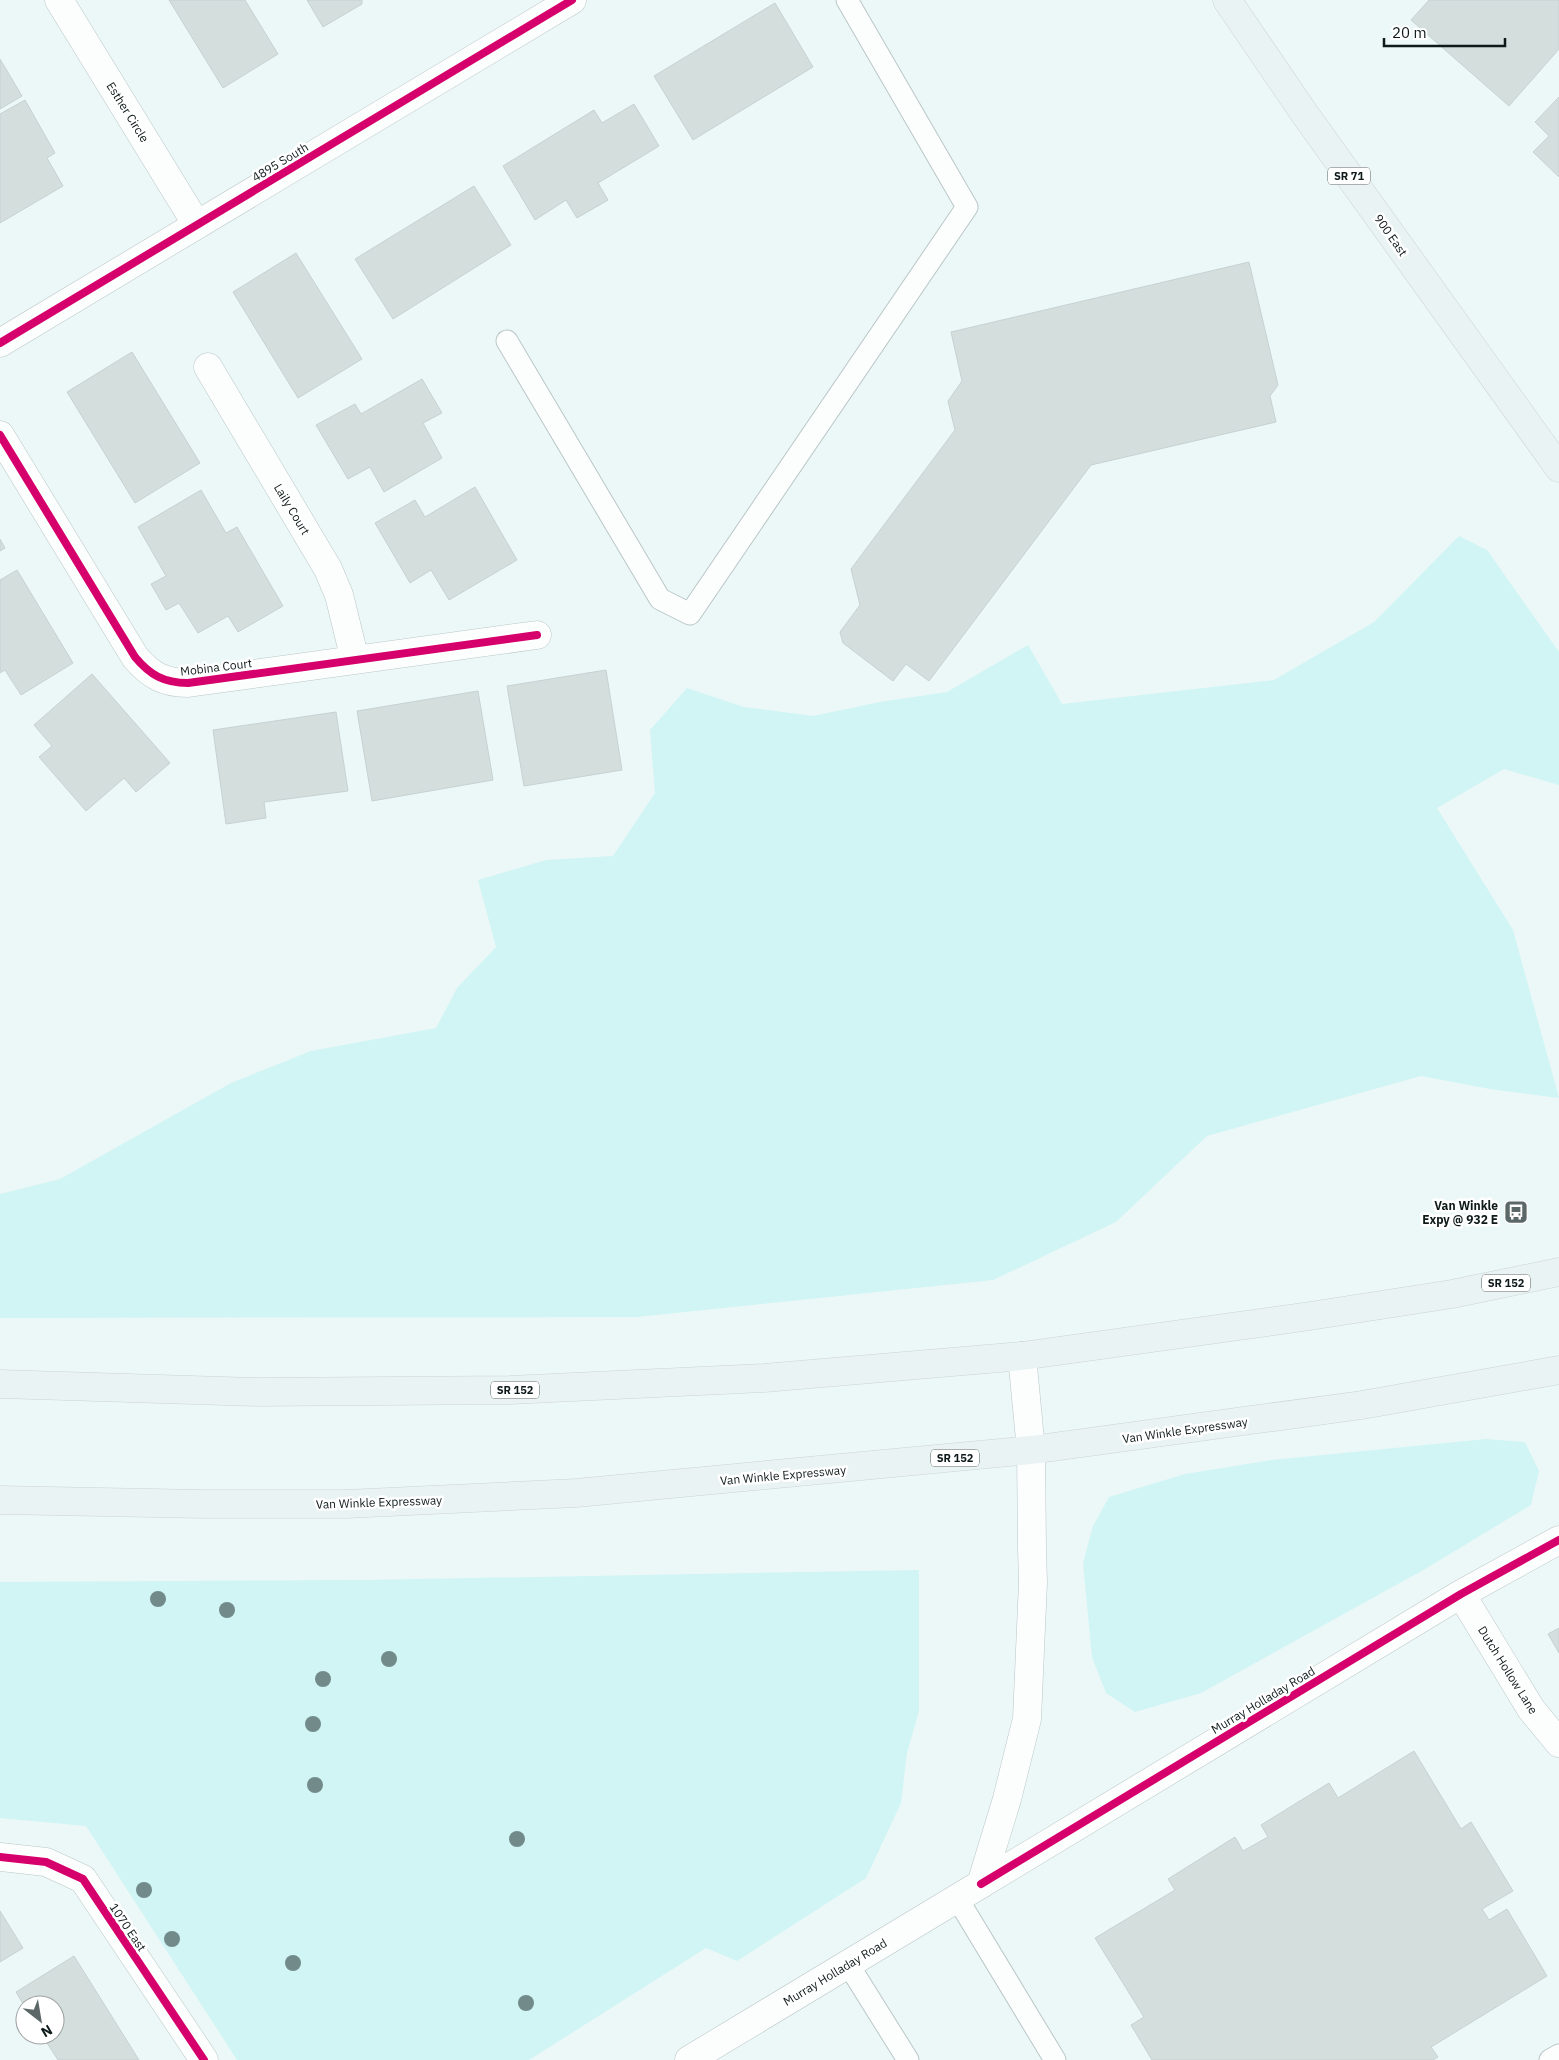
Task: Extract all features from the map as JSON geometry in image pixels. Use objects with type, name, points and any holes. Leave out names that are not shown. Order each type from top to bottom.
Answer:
[{"type":"main road","name":"900 East","points":[[1227,0],[1338,161],[1559,468]]},
{"type":"main road","name":"SR 152","points":[[0,1384],[259,1392],[510,1390],[764,1378],[1022,1356],[1310,1316],[1452,1294],[1559,1272]]},
{"type":"main road","name":"Van Winkle Expressway","points":[[0,1500],[346,1504],[576,1493],[1031,1450],[1362,1405],[1559,1370]]},
{"type":"street","name":"Esther Circle","points":[[59,0],[197,225]]},
{"type":"street","name":"4895 South","points":[[0,344],[572,0]]},
{"type":"street","name":"Laily Court","points":[[208,367],[328,569],[339,595],[355,660]]},
{"type":"street","name":"Mobina Court","points":[[0,435],[135,657],[148,672],[157,677],[177,683],[188,683],[537,635]]},
{"type":"street","points":[[981,1884],[1007,1799],[1027,1719],[1033,1582],[1031,1450],[1022,1356]]},
{"type":"street","name":"Murray Holladay Road","points":[[689,2060],[1462,1594],[1559,1540]]},
{"type":"street","name":"Dutch Hollow Lane","points":[[1462,1594],[1531,1709],[1556,1733]]},
{"type":"street","name":"1070 East","points":[[0,1857],[46,1862],[82,1879],[204,2060]]},
{"type":"lane","points":[[507,341],[660,599],[690,614],[967,207],[846,0]]},
{"type":"lane","points":[[957,1898],[1055,2060]]},
{"type":"lane","points":[[848,1964],[908,2060]]},
{"type":"lane","points":[[1550,2060],[1559,2055]]},
{"type":"shaded area","points":[[1459,536],[1487,550],[1559,652],[1559,785],[1504,769],[1437,808],[1513,930],[1559,1098],[1490,1089],[1421,1076],[1207,1136],[1116,1222],[993,1280],[637,1317],[0,1318],[0,1194],[60,1179],[231,1083],[311,1051],[436,1028],[457,988],[496,947],[478,880],[546,860],[613,856],[655,793],[650,730],[687,688],[744,707],[813,716],[880,702],[947,692],[1028,645],[1062,704],[1274,680],[1374,622]]},
{"type":"shaded area","points":[[1486,1439],[1525,1442],[1539,1471],[1531,1505],[1425,1569],[1201,1693],[1135,1712],[1106,1693],[1092,1657],[1083,1563],[1093,1526],[1109,1497],[1185,1474],[1272,1460]]},
{"type":"shaded area","points":[[919,1570],[919,1711],[907,1753],[901,1803],[866,1878],[737,1961],[706,1948],[529,2060],[237,2060],[86,1826],[0,1818],[0,1582],[363,1580]]},
{"type":"building","points":[[169,0],[245,0],[278,54],[223,88]]},
{"type":"building","points":[[307,0],[362,0],[362,4],[323,27]]},
{"type":"building","points":[[1429,0],[1559,0],[1559,49],[1509,106],[1411,20]]},
{"type":"building","points":[[775,3],[813,67],[693,140],[654,76]]},
{"type":"building","points":[[0,59],[22,96],[0,109]]},
{"type":"building","points":[[1559,97],[1559,177],[1533,152],[1549,136],[1535,122]]},
{"type":"building","points":[[25,100],[55,153],[47,158],[63,186],[0,223],[0,114]]},
{"type":"building","points":[[634,104],[659,146],[598,183],[608,200],[577,218],[566,200],[535,220],[503,166],[594,110],[602,123]]},
{"type":"building","points":[[474,186],[511,245],[393,319],[355,259]]},
{"type":"building","points":[[296,253],[362,359],[298,398],[233,292]]},
{"type":"building","points":[[1249,262],[1278,385],[1270,396],[1276,422],[1091,465],[929,681],[906,664],[893,681],[843,643],[840,632],[860,605],[851,569],[955,430],[948,401],[962,381],[951,332]]},
{"type":"building","points":[[132,352],[200,463],[135,503],[67,392]]},
{"type":"building","points":[[422,379],[442,413],[423,423],[442,458],[384,492],[370,467],[348,479],[316,425],[355,404],[361,414]]},
{"type":"building","points":[[475,487],[517,560],[449,600],[431,570],[410,583],[375,523],[415,500],[425,517]]},
{"type":"building","points":[[201,490],[226,533],[237,527],[283,606],[238,632],[228,616],[198,633],[179,603],[166,610],[151,584],[166,576],[138,527]]},
{"type":"building","points":[[0,539],[5,548],[0,551]]},
{"type":"building","points":[[17,570],[73,663],[21,695],[5,670],[0,673],[0,580]]},
{"type":"building","points":[[606,670],[622,770],[524,786],[507,686]]},
{"type":"building","points":[[92,674],[170,763],[136,792],[124,778],[86,811],[39,757],[52,746],[34,725]]},
{"type":"building","points":[[478,691],[493,780],[372,801],[357,711]]},
{"type":"building","points":[[336,712],[348,791],[264,802],[266,818],[226,824],[213,730]]},
{"type":"building","points":[[1559,1628],[1559,1653],[1548,1634]]},
{"type":"building","points":[[1414,1751],[1461,1829],[1471,1822],[1513,1891],[1482,1909],[1489,1920],[1507,1909],[1547,1976],[1431,2047],[1438,2057],[1433,2060],[1152,2060],[1131,2025],[1144,2017],[1095,1938],[1175,1890],[1168,1879],[1235,1837],[1243,1851],[1268,1837],[1261,1825],[1329,1783],[1338,1798]]},
{"type":"building","points":[[0,1911],[23,1948],[0,1962]]},
{"type":"building","points":[[74,1956],[139,2060],[58,2060],[48,2045],[65,2045],[65,1995],[18,1995],[16,1992]]},
{"type":"cycle path","points":[[0,343],[572,0]]},
{"type":"cycle path","points":[[0,435],[135,657],[146,669],[165,680],[188,683],[537,635]]},
{"type":"cycle path","points":[[981,1884],[1461,1594],[1559,1540]]},
{"type":"cycle path","points":[[0,1857],[46,1862],[83,1879],[204,2060]]},
{"type":"place","name":"Van Winkle Expy @ 932 E","points":[[1516,1212]]}]
